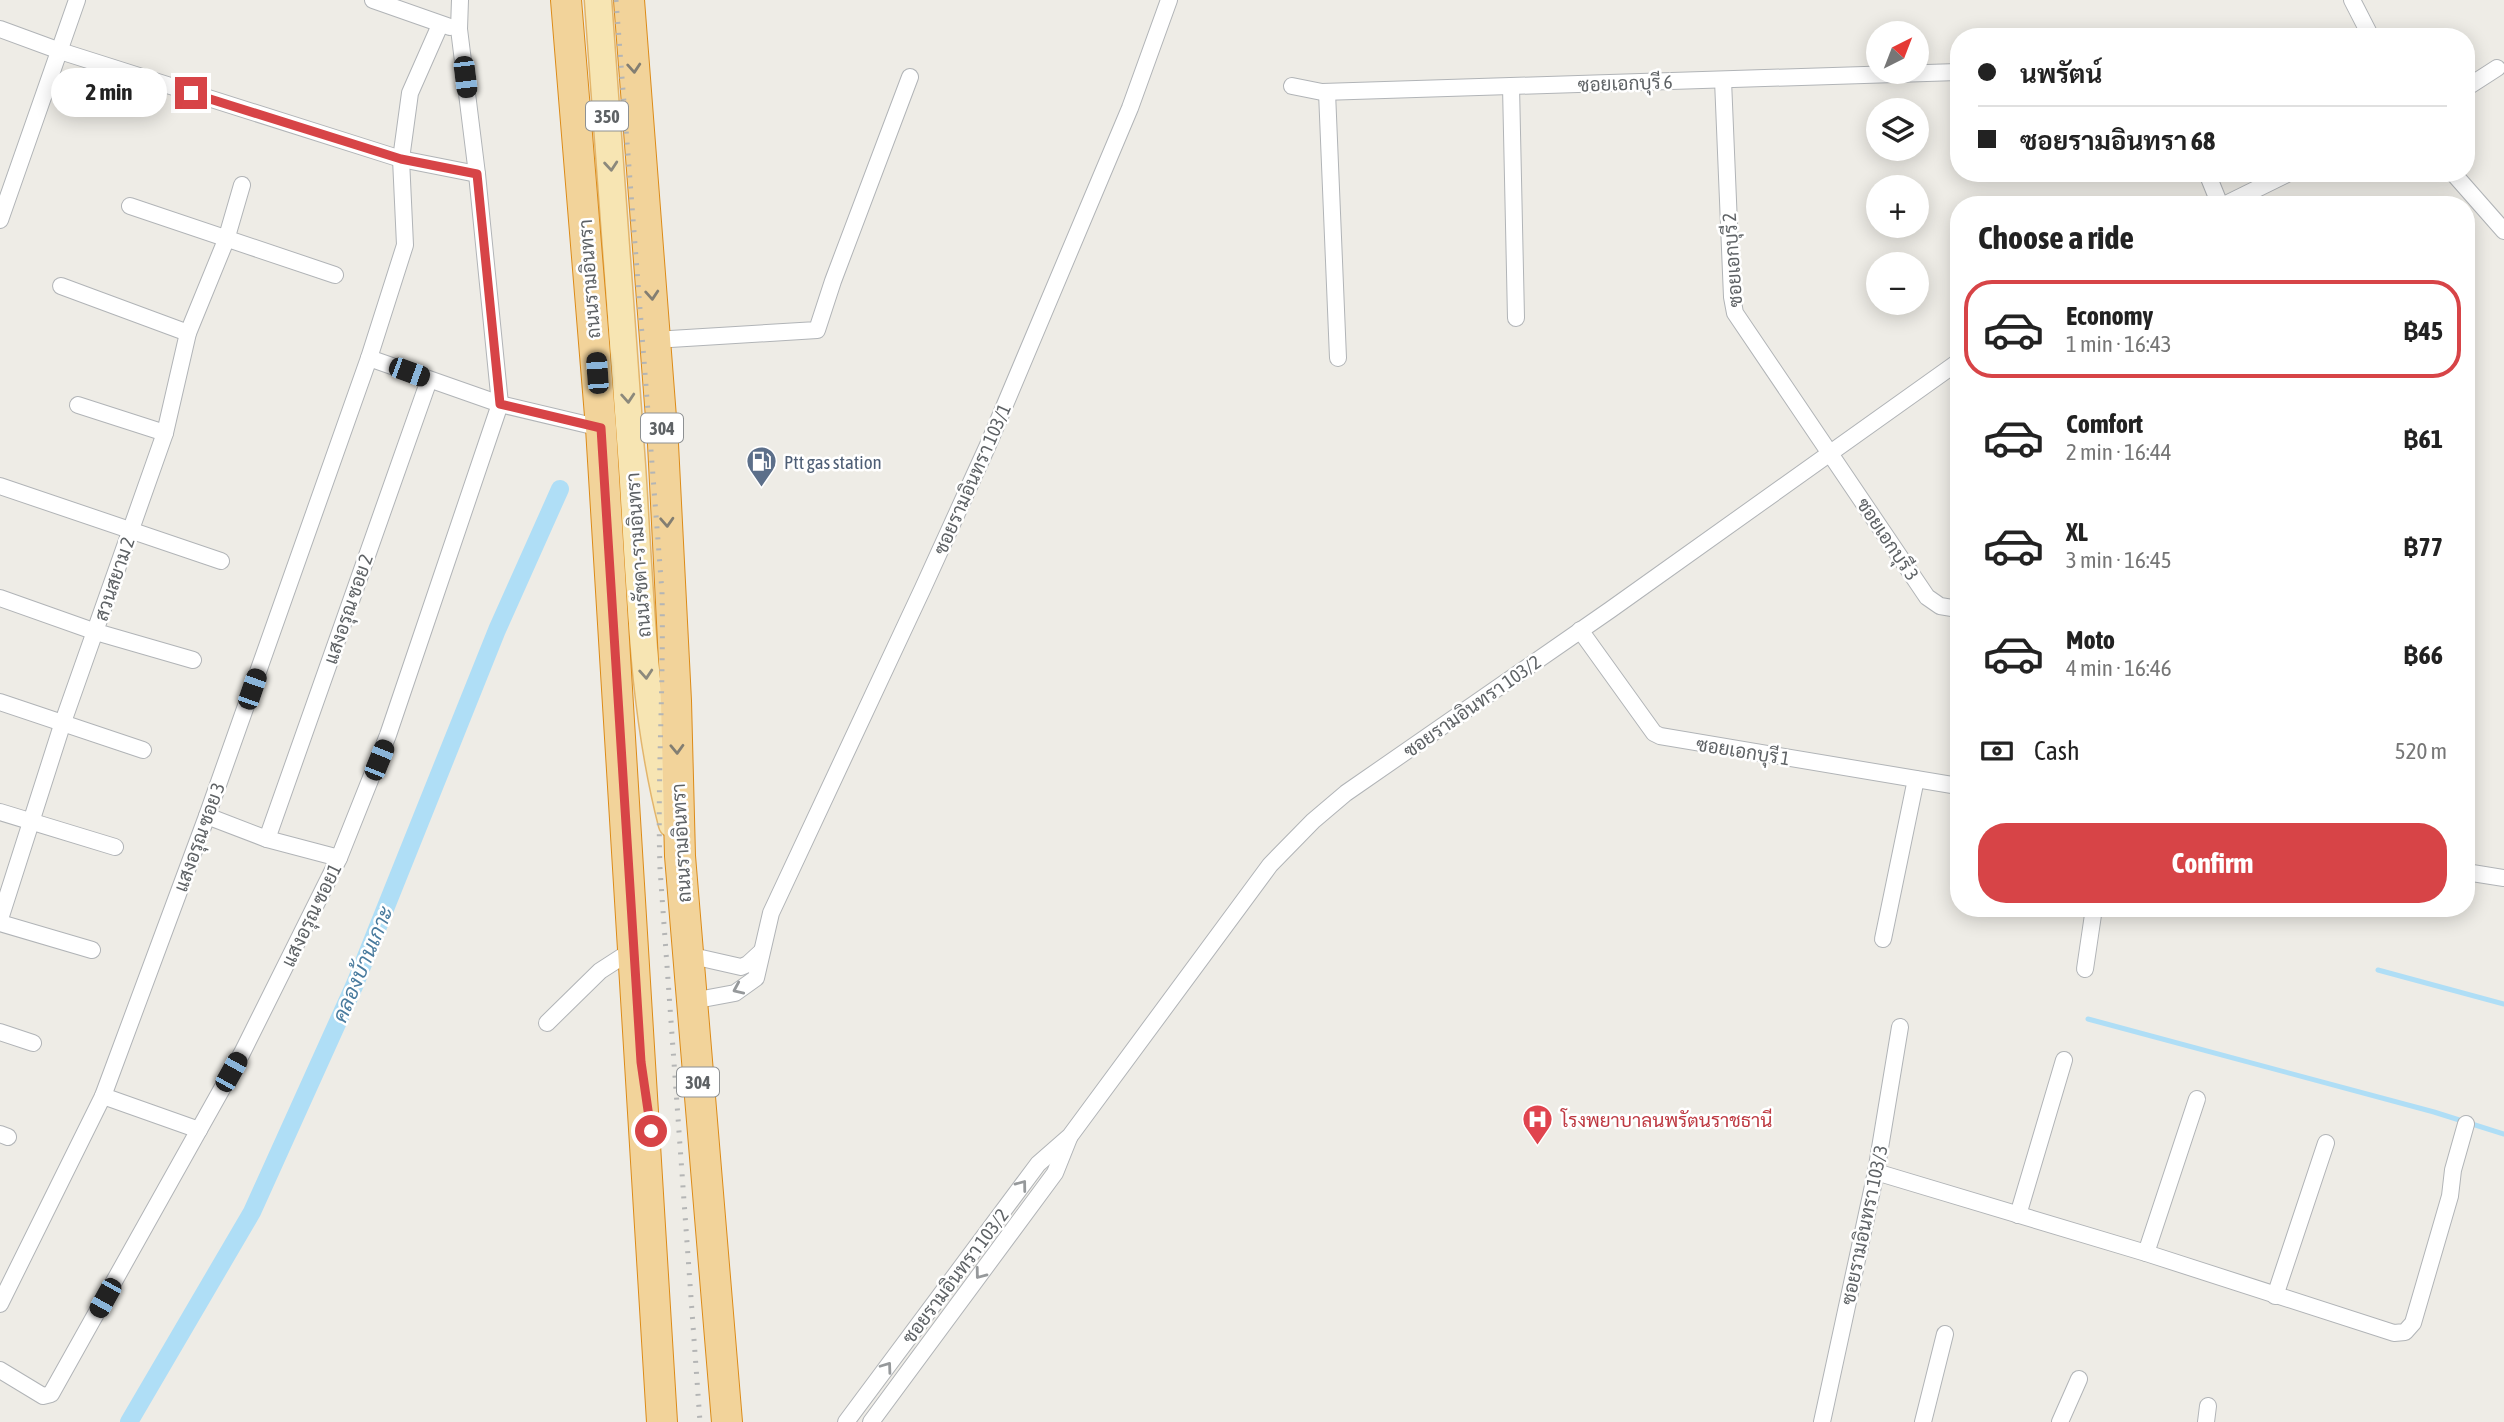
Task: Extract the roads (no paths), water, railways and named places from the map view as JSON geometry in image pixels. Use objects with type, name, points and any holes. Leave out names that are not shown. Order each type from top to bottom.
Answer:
[{"type":"highway","name":"ถนนรามอินทรา","points":[[566,0],[601,428],[662,1422]]},
{"type":"highway","name":"ถนนรามอินทรา","points":[[629,0],[664,458],[680,856],[727,1422]]},
{"type":"highway","name":"ถนนรามอินทรา","points":[[682,1422],[690,1351],[696,1056]]},
{"type":"highway","name":"ถนนรามอินทรา","points":[[641,1062],[658,1178],[690,1351],[710,1422]]},
{"type":"main road","name":"ถนนรัชดา-รามอินทรา","points":[[598,0],[617,232],[647,690],[660,776],[680,856]]},
{"type":"street","points":[[0,220],[77,0]]},
{"type":"street","points":[[373,0],[440,25],[459,29]]},
{"type":"street","points":[[460,0],[459,29],[477,174],[500,404]]},
{"type":"street","name":"ซอยรามอินทรา 103/1","points":[[692,1001],[735,993],[756,978],[771,913],[988,445],[1129,108],[1169,0]]},
{"type":"street","points":[[2352,0],[2366,28]]},
{"type":"street","name":"แสงอรุณ ซอย 3","points":[[0,1304],[103,1096],[369,358],[405,245],[401,159],[410,93],[440,25]]},
{"type":"street","points":[[0,29],[60,51],[401,159],[477,174]]},
{"type":"street","points":[[2475,82],[2497,68]]},
{"type":"street","name":"ซอยเอกบุรี 6","points":[[1292,86],[1327,92],[1950,72]]},
{"type":"street","points":[[654,340],[817,330],[841,258],[910,76]]},
{"type":"street","name":"ซอยเอกบุรี 2","points":[[1723,80],[1732,297],[1735,313],[1830,454]]},
{"type":"street","points":[[1511,86],[1516,318]]},
{"type":"street","points":[[1327,92],[1338,358]]},
{"type":"street","points":[[2241,196],[2270,182]]},
{"type":"street","points":[[2461,182],[2473,196]]},
{"type":"street","name":"สวนสยาม 2","points":[[0,921],[63,722],[165,433],[188,333],[226,240],[242,185]]},
{"type":"street","points":[[2475,198],[2504,231]]},
{"type":"street","points":[[130,206],[335,275]]},
{"type":"street","points":[[61,286],[188,333]]},
{"type":"street","points":[[369,358],[500,404],[601,428]]},
{"type":"street","name":"ซอยรามอินทรา 103/2","points":[[846,1422],[1038,1164],[1070,1136],[1270,865],[1289,844],[1346,793],[1950,371]]},
{"type":"street","name":"แสงอรุณ ซอย 2","points":[[267,839],[429,380]]},
{"type":"street","name":"แสงอรุณ ซอย1","points":[[0,1370],[43,1396],[51,1394],[242,1053],[339,858],[388,735],[500,404]]},
{"type":"street","points":[[78,405],[165,433]]},
{"type":"street","name":"ซอยเอกบุรี 3","points":[[1830,454],[1927,597],[1940,606],[1950,608]]},
{"type":"street","points":[[0,486],[221,561]]},
{"type":"street","points":[[0,598],[96,632],[193,660]]},
{"type":"street","name":"ซอยเอกบุรี 1","points":[[1580,630],[1654,733],[1660,736],[1950,785]]},
{"type":"street","points":[[0,702],[143,750]]},
{"type":"street","points":[[1883,939],[1916,779]]},
{"type":"street","points":[[0,812],[115,847]]},
{"type":"street","points":[[206,816],[267,839],[339,858]]},
{"type":"street","points":[[2475,873],[2504,878]]},
{"type":"street","points":[[2085,969],[2093,917]]},
{"type":"street","points":[[0,921],[92,950]]},
{"type":"street","points":[[547,1023],[600,971],[634,949]]},
{"type":"street","points":[[688,955],[741,967],[761,952]]},
{"type":"street","name":"ซอยรามอินทรา 103/3","points":[[1822,1422],[1876,1172],[1900,1027]]},
{"type":"street","points":[[0,1032],[33,1044]]},
{"type":"street","points":[[2018,1215],[2064,1060]]},
{"type":"street","points":[[103,1096],[199,1130]]},
{"type":"street","points":[[2146,1254],[2197,1099]]},
{"type":"street","points":[[1876,1172],[2394,1333],[2405,1332],[2413,1323],[2449,1196],[2466,1124]]},
{"type":"street","name":"ซอยรามอินทรา 103/2","points":[[871,1422],[1055,1173],[1070,1136]]},
{"type":"street","points":[[2275,1296],[2326,1143]]},
{"type":"street","points":[[1923,1422],[1945,1334]]},
{"type":"street","points":[[2060,1422],[2079,1379]]},
{"type":"waterway","name":"คลองบ้านเกาะ","points":[[129,1422],[252,1212],[355,984],[497,630],[560,489]]},
{"type":"waterway","points":[[2378,970],[2504,1004]]},
{"type":"waterway","points":[[2088,1019],[2434,1112],[2504,1134]]},
{"type":"railway","points":[[616,0],[662,592],[660,869],[700,1422]]},
{"type":"place","name":"Ptt gas station","points":[[761,489]]},
{"type":"place","name":"โรงพยาบาลนพรัตนราชธานี","points":[[1538,1147]]}]
